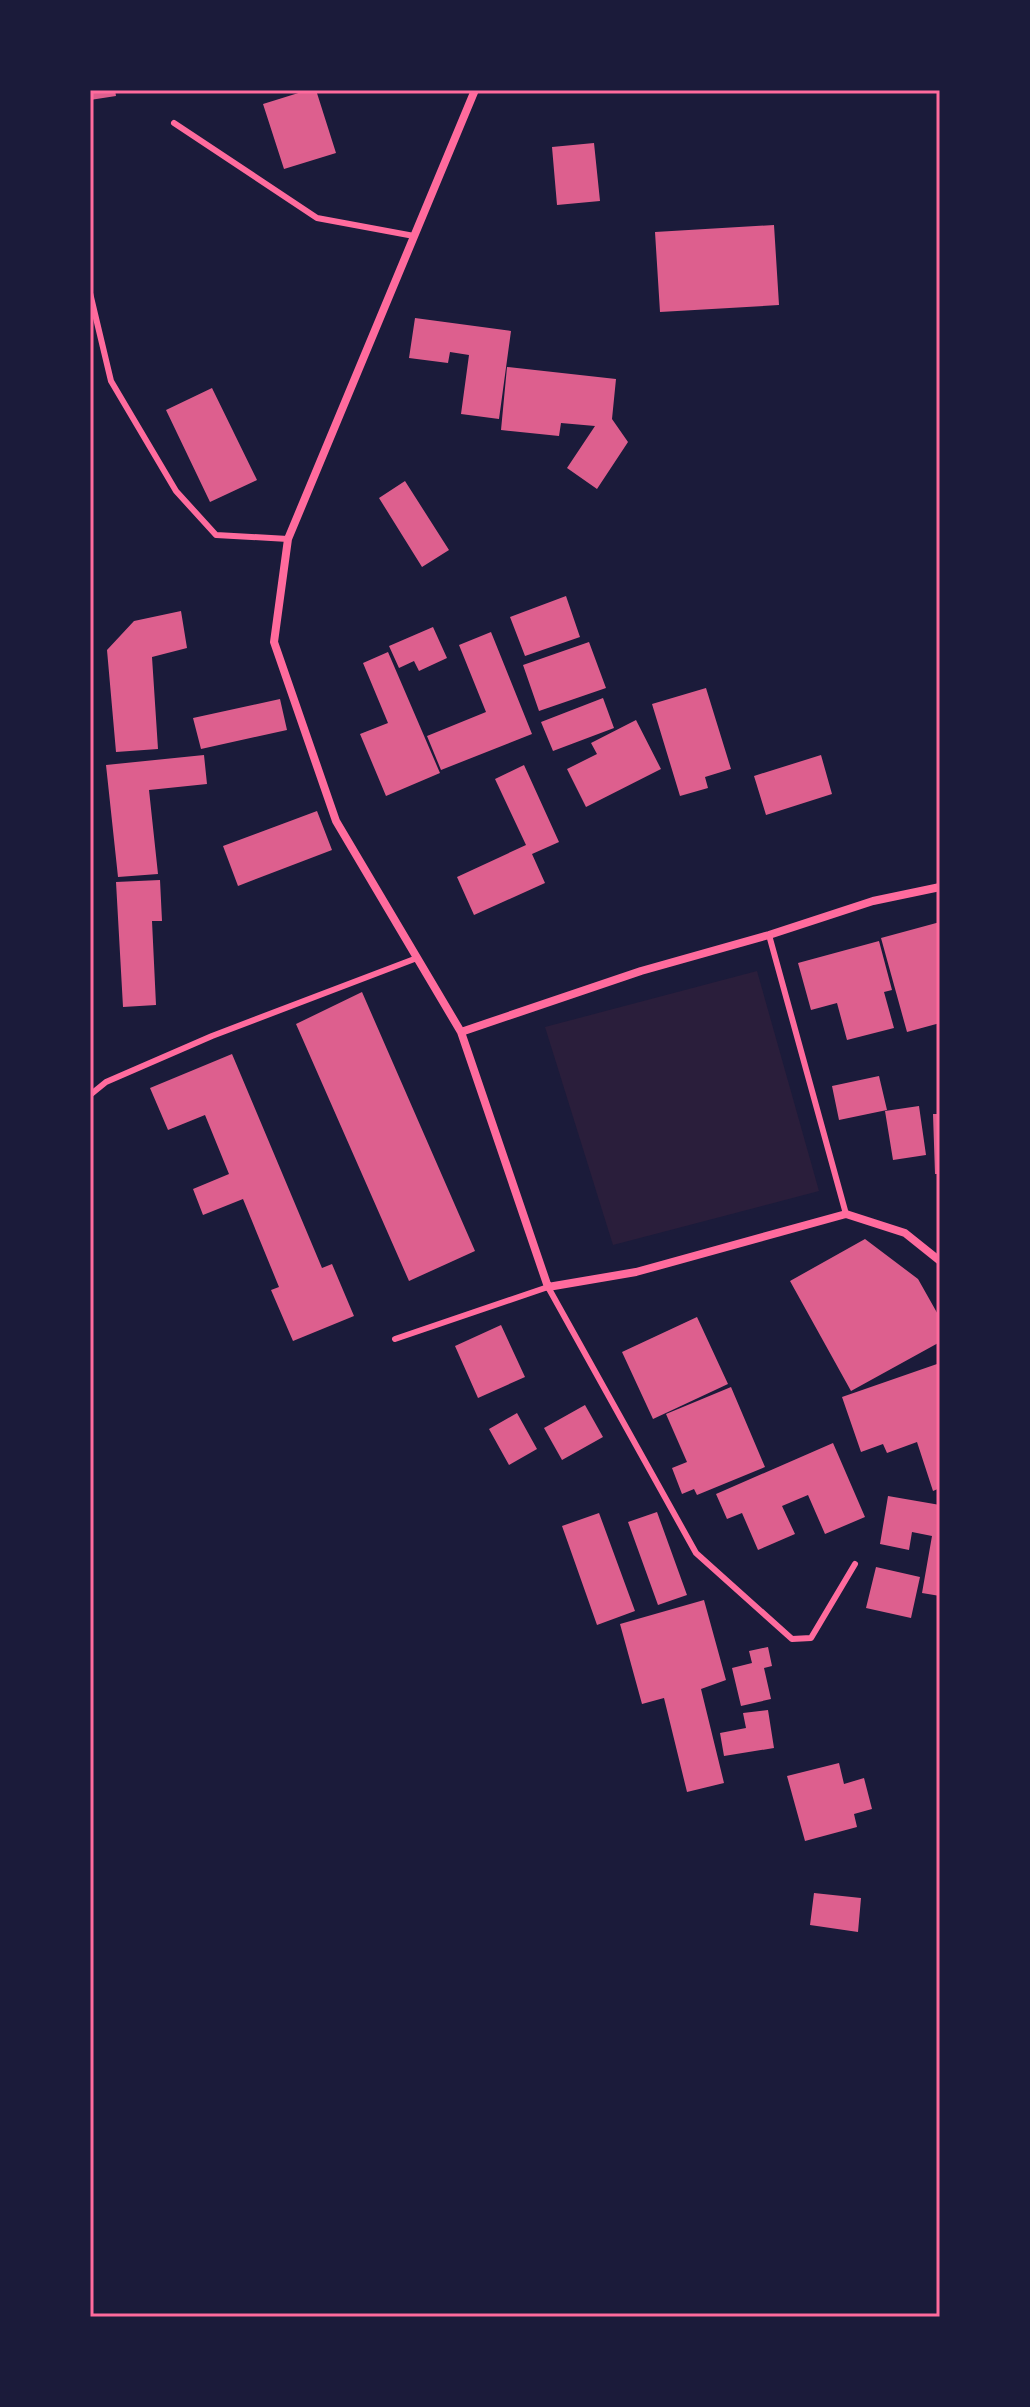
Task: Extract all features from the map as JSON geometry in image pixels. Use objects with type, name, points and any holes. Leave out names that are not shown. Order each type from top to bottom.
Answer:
[{"type":"street","points":[[475,90],[288,539],[274,642],[336,821],[461,1032],[548,1287],[636,1272],[846,1214],[905,1233],[940,1261]]},
{"type":"street","points":[[461,1032],[641,971],[769,935],[873,901],[940,887]]},
{"type":"lane","points":[[174,123],[317,218],[414,236]]},
{"type":"lane","points":[[90,293],[111,381],[176,491],[216,535],[288,539]]},
{"type":"lane","points":[[769,935],[846,1214]]},
{"type":"lane","points":[[90,1095],[106,1082],[212,1036],[417,958]]},
{"type":"lane","points":[[395,1339],[548,1287],[696,1553],[792,1639],[811,1638],[855,1564]]},
{"type":"shaded area","points":[[757,971],[819,1191],[613,1245],[545,1027]]},
{"type":"building","points":[[90,90],[115,90],[116,96],[90,100]]},
{"type":"building","points":[[316,90],[336,153],[284,169],[263,104]]},
{"type":"building","points":[[594,143],[600,201],[557,205],[552,147]]},
{"type":"building","points":[[774,225],[779,305],[660,312],[655,232]]},
{"type":"building","points":[[415,318],[511,331],[499,419],[461,414],[469,355],[450,352],[448,363],[409,358]]},
{"type":"building","points":[[507,367],[616,379],[612,419],[628,442],[597,489],[567,468],[595,426],[561,423],[559,436],[501,430]]},
{"type":"building","points":[[212,388],[257,480],[210,502],[166,410]]},
{"type":"building","points":[[405,481],[449,550],[422,567],[379,498]]},
{"type":"building","points":[[566,596],[580,637],[525,656],[510,617]]},
{"type":"building","points":[[181,611],[187,648],[152,657],[158,749],[116,752],[107,650],[134,621]]},
{"type":"building","points":[[433,627],[447,658],[419,671],[414,661],[399,668],[389,646]]},
{"type":"building","points":[[491,632],[532,734],[441,770],[427,736],[486,712],[459,645]]},
{"type":"building","points":[[589,642],[606,688],[539,711],[523,665]]},
{"type":"building","points":[[388,652],[440,773],[386,796],[360,734],[388,723],[363,663]]},
{"type":"building","points":[[706,688],[731,769],[705,777],[708,788],[680,796],[652,704]]},
{"type":"building","points":[[603,698],[614,728],[553,751],[541,722]]},
{"type":"building","points":[[280,699],[287,730],[201,749],[193,718]]},
{"type":"building","points":[[636,720],[661,769],[586,807],[567,769],[597,754],[591,743]]},
{"type":"building","points":[[204,755],[207,784],[149,790],[158,874],[118,877],[106,765]]},
{"type":"building","points":[[821,755],[832,794],[766,815],[754,776]]},
{"type":"building","points":[[524,765],[559,842],[532,854],[545,883],[474,915],[457,877],[526,845],[495,779]]},
{"type":"building","points":[[317,811],[332,850],[238,886],[223,846]]},
{"type":"building","points":[[160,880],[162,921],[152,921],[156,1005],[123,1007],[116,882]]},
{"type":"building","points":[[940,922],[940,1023],[907,1032],[881,938]]},
{"type":"building","points":[[879,941],[892,990],[884,992],[894,1028],[847,1040],[837,1003],[811,1010],[798,963]]},
{"type":"building","points":[[362,992],[475,1251],[409,1281],[296,1024]]},
{"type":"building","points":[[232,1054],[322,1268],[332,1264],[354,1316],[293,1341],[271,1290],[279,1287],[243,1199],[203,1215],[193,1189],[229,1174],[205,1115],[168,1130],[150,1088]]},
{"type":"building","points":[[879,1076],[887,1110],[839,1120],[832,1086]]},
{"type":"building","points":[[919,1106],[926,1155],[893,1160],[885,1111]]},
{"type":"building","points":[[933,1114],[940,1114],[940,1174],[935,1174]]},
{"type":"building","points":[[865,1239],[918,1279],[940,1318],[940,1342],[851,1391],[790,1281]]},
{"type":"building","points":[[697,1317],[728,1384],[653,1419],[622,1352]]},
{"type":"building","points":[[501,1325],[525,1377],[478,1398],[455,1346]]},
{"type":"building","points":[[937,1364],[940,1373],[940,1488],[933,1491],[917,1442],[887,1453],[883,1444],[861,1452],[842,1397]]},
{"type":"building","points":[[731,1387],[765,1467],[697,1495],[694,1489],[682,1494],[672,1468],[687,1462],[666,1414]]},
{"type":"building","points":[[585,1405],[603,1437],[562,1460],[544,1428]]},
{"type":"building","points":[[517,1413],[537,1449],[509,1465],[489,1429]]},
{"type":"building","points":[[833,1443],[865,1517],[825,1534],[808,1495],[782,1506],[795,1534],[758,1550],[742,1513],[727,1519],[716,1494]]},
{"type":"building","points":[[888,1496],[940,1505],[940,1596],[922,1593],[932,1536],[912,1532],[909,1550],[880,1544]]},
{"type":"building","points":[[657,1512],[687,1595],[658,1605],[628,1522]]},
{"type":"building","points":[[599,1513],[635,1611],[597,1625],[562,1526]]},
{"type":"building","points":[[876,1567],[920,1577],[911,1618],[866,1608]]},
{"type":"building","points":[[704,1600],[726,1680],[701,1689],[724,1783],[687,1792],[664,1698],[642,1704],[620,1624]]},
{"type":"building","points":[[768,1647],[772,1666],[764,1668],[771,1699],[741,1706],[732,1668],[752,1663],[749,1651]]},
{"type":"building","points":[[768,1710],[774,1748],[724,1756],[720,1733],[746,1728],[743,1713]]},
{"type":"building","points":[[839,1763],[844,1784],[864,1778],[872,1809],[854,1814],[857,1827],[805,1841],[787,1776]]},
{"type":"building","points":[[814,1893],[861,1898],[858,1932],[810,1925]]}]
